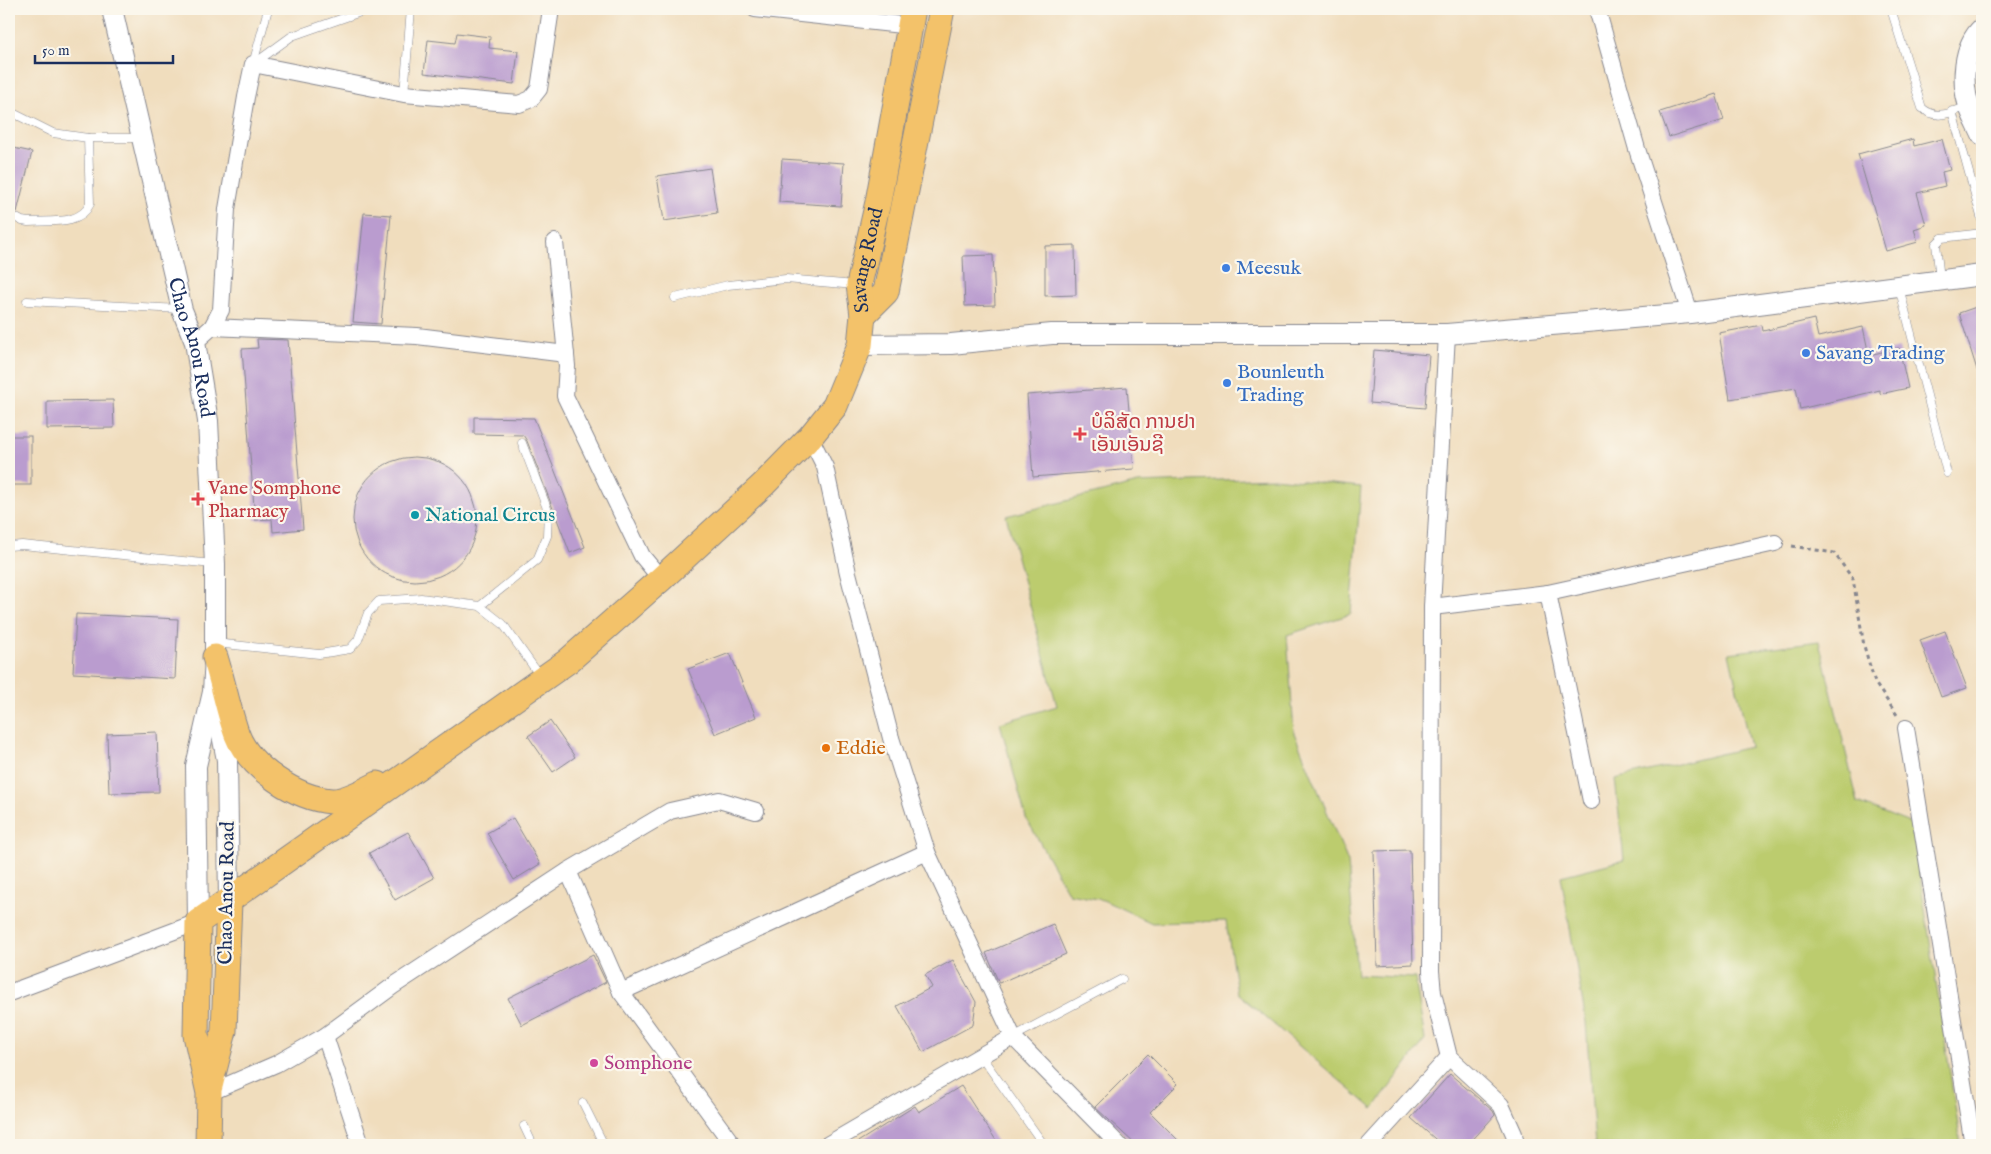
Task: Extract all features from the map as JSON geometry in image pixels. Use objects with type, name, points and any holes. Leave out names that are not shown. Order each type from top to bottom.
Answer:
[{"type":"main road","name":"Savang Road","points":[[864,315],[886,292],[942,9]]},
{"type":"main road","name":"Savang Road","points":[[864,315],[859,286],[878,202],[912,17]]},
{"type":"main road","points":[[198,922],[568,661],[661,579],[763,485],[810,437],[835,406],[860,345],[864,315]]},
{"type":"main road","points":[[215,650],[238,736],[263,771],[291,788],[313,797],[333,801],[359,793],[436,755]]},
{"type":"main road","name":"Chao Anou Road","points":[[208,1145],[209,1093],[224,1031],[229,901]]},
{"type":"main road","name":"Chao Anou Road","points":[[198,922],[196,1035],[209,1093]]},
{"type":"street","name":"Chao Anou Road","points":[[112,9],[182,310],[195,342],[208,421],[215,564],[215,650],[213,692],[196,766],[198,922]]},
{"type":"street","points":[[195,342],[212,327],[221,310],[227,209],[253,64],[404,94],[519,104],[531,99],[539,89],[551,9]]},
{"type":"street","points":[[755,9],[912,17]]},
{"type":"street","points":[[1597,9],[1637,149],[1690,313]]},
{"type":"street","points":[[1982,28],[1968,51],[1960,108],[1982,135]]},
{"type":"street","points":[[555,242],[567,366],[565,396],[642,556],[661,579]]},
{"type":"street","points":[[860,345],[950,344],[1052,334],[1447,334],[1690,313],[1982,275]]},
{"type":"street","points":[[212,327],[417,336],[566,354]]},
{"type":"street","points":[[1447,334],[1432,607],[1431,971],[1433,993],[1449,1057],[1501,1105],[1514,1134],[1516,1145]]},
{"type":"street","points":[[810,437],[825,466],[848,573],[891,738],[927,852],[1013,1037],[1119,1145]]},
{"type":"street","points":[[1432,607],[1548,592],[1775,543]]},
{"type":"street","points":[[1548,592],[1591,800]]},
{"type":"street","name":"Chao Anou Road","points":[[213,692],[227,760],[229,901]]},
{"type":"street","points":[[1906,728],[1973,1145]]},
{"type":"street","points":[[209,1093],[276,1064],[326,1036],[393,986],[568,871],[670,811],[719,800],[756,811]]},
{"type":"street","points":[[621,992],[927,852]]},
{"type":"street","points":[[568,871],[621,992],[733,1145]]},
{"type":"street","points":[[9,992],[198,922]]},
{"type":"street","points":[[326,1036],[361,1145]]},
{"type":"street","points":[[827,1145],[1013,1037]]},
{"type":"street","points":[[1369,1145],[1449,1057]]},
{"type":"lane","points":[[253,64],[268,9]]},
{"type":"lane","points":[[253,64],[292,36],[369,9]]},
{"type":"lane","points":[[404,94],[411,9]]},
{"type":"lane","points":[[1891,9],[1922,108],[1930,114],[1938,116],[1960,108],[1982,220]]},
{"type":"lane","points":[[9,111],[53,133],[88,138],[142,138]]},
{"type":"lane","points":[[9,214],[28,222],[75,219],[86,211],[90,204],[88,138]]},
{"type":"lane","points":[[1940,281],[1936,244],[1942,238],[1982,233]]},
{"type":"lane","points":[[675,298],[728,285],[786,279],[859,286]]},
{"type":"lane","points":[[1900,287],[1947,473]]},
{"type":"lane","points":[[27,301],[182,310]]},
{"type":"lane","points":[[480,606],[537,560],[547,536],[548,510],[522,443]]},
{"type":"lane","points":[[9,546],[22,545],[215,564]]},
{"type":"lane","points":[[215,650],[319,654],[350,649],[358,640],[368,614],[379,601],[421,598],[480,606],[503,624],[542,679]]},
{"type":"lane","points":[[1013,1037],[1122,979]]},
{"type":"lane","points":[[981,1056],[1044,1145]]},
{"type":"lane","points":[[583,1103],[604,1145]]},
{"type":"lane","points":[[524,1126],[533,1145]]},
{"type":"path","points":[[1775,543],[1834,553],[1853,579],[1864,646],[1875,683],[1906,728]]},
{"type":"green space","points":[[1274,478],[1361,487],[1351,614],[1287,635],[1294,733],[1348,862],[1357,975],[1415,978],[1425,1040],[1373,1109],[1237,993],[1226,921],[1152,923],[1103,900],[1069,894],[1026,818],[1000,723],[1057,706],[1006,516],[1138,483]]},
{"type":"green space","points":[[1819,641],[1858,803],[1912,824],[1961,1145],[1595,1145],[1586,1022],[1561,876],[1624,860],[1615,779],[1750,747],[1729,653]]},
{"type":"building","points":[[457,33],[490,37],[489,48],[518,51],[514,84],[424,73],[428,40],[455,43]]},
{"type":"building","points":[[1716,94],[1724,120],[1669,137],[1660,112]]},
{"type":"building","points":[[1913,139],[1914,146],[1942,139],[1950,170],[1942,172],[1945,186],[1917,193],[1926,225],[1914,229],[1918,242],[1886,251],[1858,154]]},
{"type":"building","points":[[9,147],[32,152],[17,212],[9,208]]},
{"type":"building","points":[[782,159],[844,163],[841,206],[779,202]]},
{"type":"building","points":[[710,168],[717,213],[664,221],[657,176]]},
{"type":"building","points":[[364,213],[391,215],[381,324],[353,322]]},
{"type":"building","points":[[1075,245],[1076,295],[1045,296],[1045,246]]},
{"type":"building","points":[[993,255],[995,305],[965,306],[963,256]]},
{"type":"building","points":[[1982,305],[1982,375],[1979,376],[1959,313]]},
{"type":"building","points":[[1814,319],[1818,337],[1863,327],[1869,355],[1899,348],[1908,388],[1880,394],[1880,390],[1800,409],[1796,388],[1730,399],[1719,333],[1762,325],[1763,331]]},
{"type":"building","points":[[257,339],[288,340],[303,529],[273,532],[272,519],[255,520],[242,349],[258,348]]},
{"type":"building","points":[[1374,350],[1429,355],[1425,408],[1370,403]]},
{"type":"building","points":[[1127,387],[1134,469],[1033,477],[1027,395]]},
{"type":"building","points":[[113,400],[114,428],[47,429],[47,401]]},
{"type":"building","points":[[474,417],[534,418],[585,547],[570,553],[523,435],[474,434]]},
{"type":"building","points":[[9,436],[31,436],[31,485],[9,485]]},
{"type":"building","name":"National Circus","points":[[415,457],[439,462],[459,475],[472,495],[477,519],[472,543],[459,563],[439,576],[415,581],[391,576],[371,563],[358,543],[353,519],[358,495],[371,475],[391,462]]},
{"type":"building","points":[[76,614],[178,619],[175,679],[73,673]]},
{"type":"building","points":[[1945,631],[1967,688],[1941,697],[1920,640]]},
{"type":"building","points":[[730,653],[756,717],[715,734],[688,669]]},
{"type":"building","points":[[550,721],[575,757],[553,772],[528,736]]},
{"type":"building","points":[[157,732],[159,792],[109,793],[107,734]]},
{"type":"building","points":[[513,818],[540,864],[514,880],[487,833]]},
{"type":"building","points":[[408,832],[434,878],[395,900],[369,853]]},
{"type":"building","points":[[1410,850],[1413,964],[1377,966],[1374,851]]},
{"type":"building","points":[[1053,924],[1066,954],[999,983],[986,953]]},
{"type":"building","points":[[593,955],[606,982],[522,1025],[508,998]]},
{"type":"building","points":[[953,960],[976,1002],[973,1025],[923,1052],[897,1006],[932,987],[925,975]]},
{"type":"building","points":[[1148,1054],[1178,1084],[1150,1112],[1183,1145],[1136,1145],[1095,1107]]},
{"type":"building","points":[[1450,1074],[1493,1111],[1495,1115],[1468,1145],[1442,1145],[1411,1118]]},
{"type":"building","points":[[961,1086],[999,1145],[853,1145],[915,1106],[919,1112]]},
{"type":"place","name":"Meesuk","points":[[1226,268]]},
{"type":"place","name":"Savang Trading","points":[[1806,353]]},
{"type":"place","name":"Bounleuth Trading","points":[[1227,383]]},
{"type":"place","name":"ບໍລິສັດ ການຢາ ເອັນເອັນຊີ","points":[[1080,434]]},
{"type":"place","name":"Vane Somphone Pharmacy","points":[[198,499]]},
{"type":"place","name":"National Circus","points":[[415,515]]},
{"type":"place","name":"Eddie","points":[[826,748]]},
{"type":"place","name":"Somphone","points":[[594,1063]]}]
